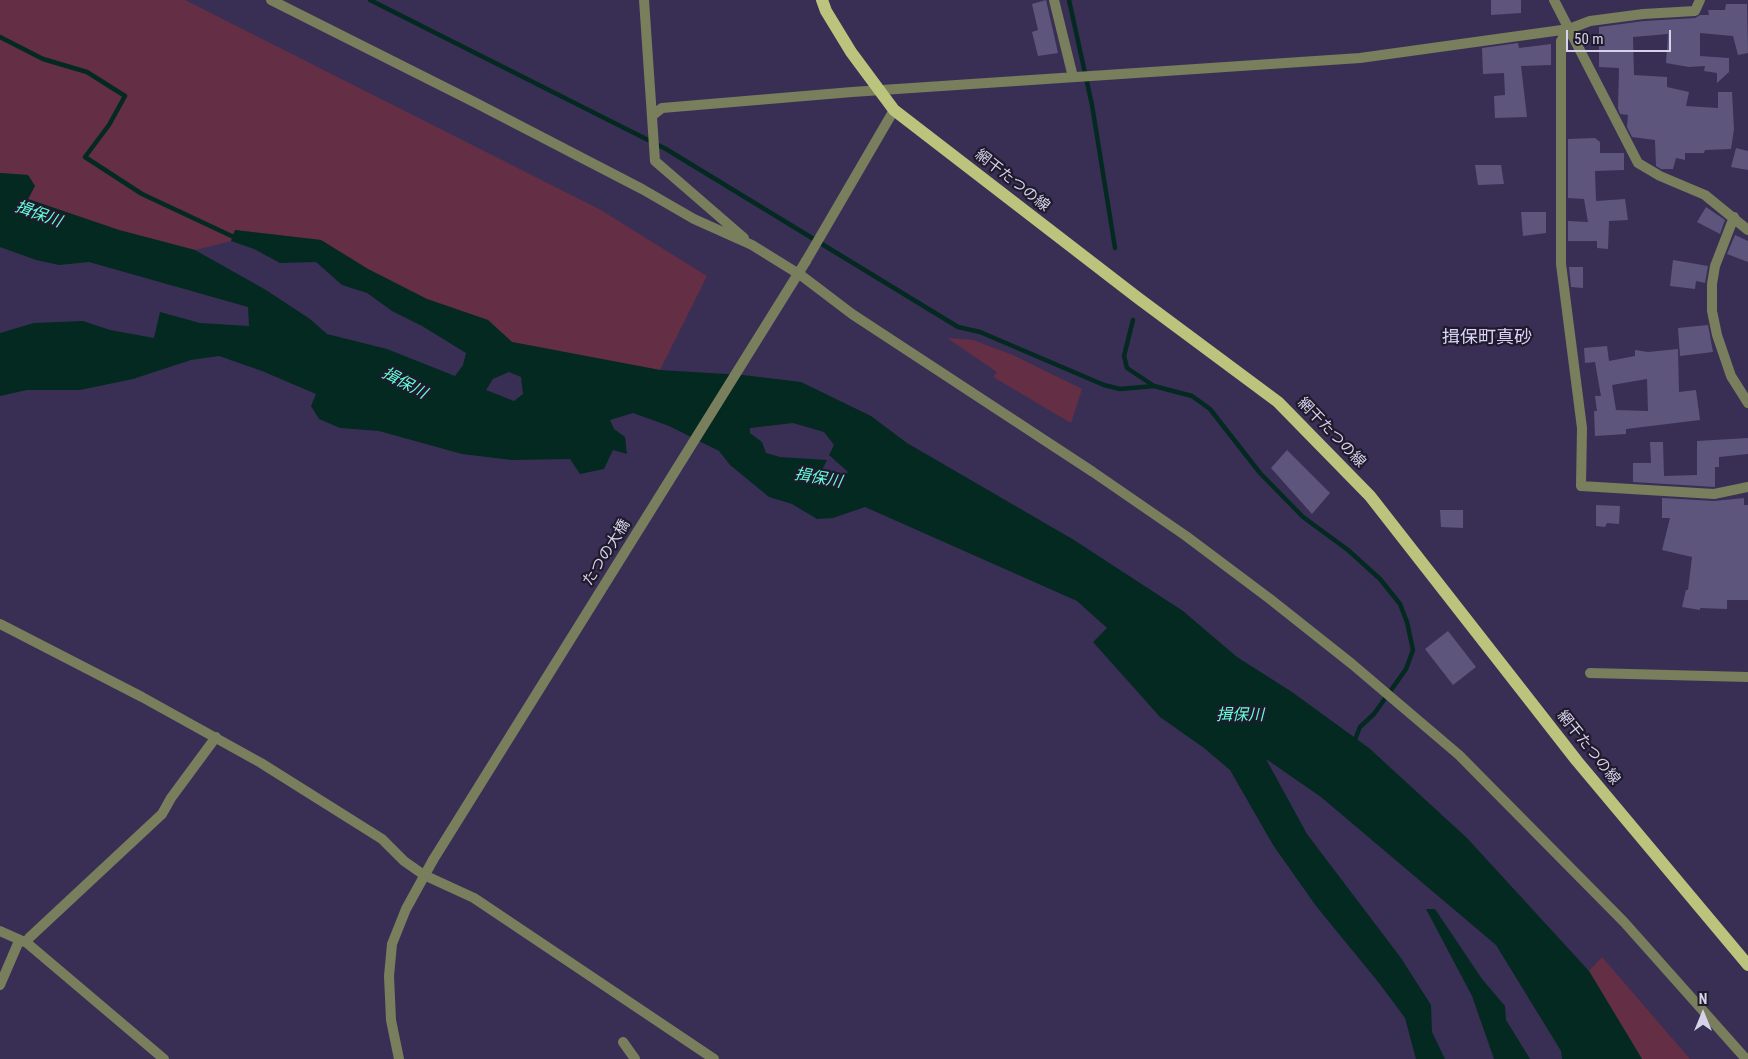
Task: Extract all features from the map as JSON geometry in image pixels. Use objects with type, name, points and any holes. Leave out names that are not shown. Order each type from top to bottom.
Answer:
[{"type":"main road","name":"網干たつの線","points":[[822,0],[826,11],[851,52],[894,110],[1284,408],[1370,496],[1577,761],[1748,965]]},
{"type":"street","points":[[271,0],[476,103],[694,219],[752,245],[802,276],[852,314],[1094,472],[1255,587],[1352,664],[1459,755],[1624,922],[1746,1059]]},
{"type":"street","points":[[644,0],[655,161],[752,245]]},
{"type":"street","points":[[1054,0],[1073,77]]},
{"type":"street","points":[[1554,0],[1638,162],[1660,176],[1705,195],[1748,230]]},
{"type":"street","points":[[653,115],[662,108],[880,90],[1360,58],[1569,29],[1590,21],[1643,14],[1695,11],[1700,0]]},
{"type":"street","points":[[1569,29],[1560,41],[1562,264],[1582,428],[1581,486],[1714,494],[1748,487]]},
{"type":"street","name":"たつの大橋","points":[[398,1059],[391,1020],[388,976],[392,944],[406,909],[424,875],[806,261],[894,110]]},
{"type":"street","points":[[1734,217],[1715,266],[1712,284],[1712,311],[1717,335],[1732,376],[1748,403]]},
{"type":"street","points":[[0,624],[216,737],[382,839],[404,861],[424,875],[474,898],[714,1059]]},
{"type":"street","points":[[1590,673],[1748,678]]},
{"type":"street","points":[[0,985],[23,942],[162,814],[171,798],[216,737]]},
{"type":"street","points":[[0,931],[23,942],[164,1059]]},
{"type":"street","points":[[623,1042],[635,1059]]},
{"type":"shaded area","points":[[0,0],[185,0],[599,209],[707,276],[660,370],[512,342],[488,320],[427,299],[368,269],[321,240],[235,230],[231,241],[195,250],[119,230],[28,199],[35,186],[28,175],[0,173]]},
{"type":"shaded area","points":[[947,338],[973,340],[1013,355],[1082,389],[1071,423],[993,377],[997,372]]},
{"type":"shaded area","points":[[1602,957],[1690,1059],[1642,1059],[1589,971]]},
{"type":"water","name":"揖保川","points":[[0,173],[28,175],[35,186],[28,199],[119,230],[195,250],[266,290],[310,319],[327,334],[387,349],[455,376],[463,365],[466,353],[422,326],[392,311],[367,293],[342,285],[316,262],[280,263],[254,249],[231,241],[235,230],[321,240],[368,269],[427,299],[488,320],[512,342],[660,370],[743,375],[801,382],[871,416],[907,443],[1074,540],[1183,611],[1237,657],[1292,692],[1369,748],[1467,838],[1589,971],[1642,1059],[1562,1059],[1561,1051],[1496,945],[1321,797],[1266,759],[1307,834],[1401,958],[1431,1005],[1432,1032],[1445,1059],[1416,1059],[1405,1018],[1316,906],[1273,845],[1230,770],[1204,748],[1160,717],[1093,642],[1107,628],[1077,601],[865,507],[833,518],[817,519],[792,504],[769,497],[730,465],[719,451],[669,426],[633,413],[610,420],[614,429],[625,437],[627,454],[613,450],[604,469],[580,474],[570,459],[512,460],[462,454],[379,431],[340,428],[319,419],[311,406],[316,394],[262,371],[219,356],[191,360],[133,379],[80,390],[27,390],[0,396],[0,333],[34,323],[83,321],[110,330],[154,338],[160,312],[200,323],[249,326],[248,307],[89,262],[59,265],[36,260],[0,247]],"holes":[[[509,372],[521,377],[523,394],[514,401],[486,390],[493,379]],[[793,423],[824,432],[834,445],[829,455],[848,472],[840,479],[821,472],[827,460],[780,457],[766,453],[762,442],[750,433],[750,428]]]},
{"type":"water","points":[[1426,909],[1435,909],[1482,979],[1505,1006],[1506,1020],[1530,1059],[1494,1059],[1472,996]]},
{"type":"building","points":[[1046,0],[1058,53],[1038,56],[1032,32],[1038,30],[1032,4]]},
{"type":"building","points":[[1491,0],[1521,0],[1521,13],[1491,15]]},
{"type":"building","points":[[1726,4],[1747,4],[1748,53],[1738,55],[1733,36],[1700,33],[1700,56],[1729,58],[1729,72],[1717,83],[1717,73],[1704,71],[1705,66],[1689,67],[1666,63],[1668,34],[1633,37],[1634,75],[1667,77],[1667,87],[1689,92],[1686,106],[1718,108],[1718,92],[1732,92],[1734,129],[1731,149],[1705,150],[1704,153],[1685,153],[1685,160],[1676,158],[1673,169],[1661,169],[1656,166],[1655,140],[1632,137],[1627,127],[1628,115],[1620,114],[1618,108],[1619,68],[1599,67],[1599,27],[1644,21],[1695,18],[1700,15],[1709,15],[1708,10],[1725,10]]},
{"type":"building","points":[[1518,43],[1519,48],[1551,44],[1551,65],[1521,66],[1527,117],[1495,118],[1494,96],[1505,95],[1504,73],[1483,74],[1482,48]]},
{"type":"building","points":[[1595,138],[1600,142],[1600,153],[1624,153],[1624,170],[1595,171],[1596,201],[1625,199],[1628,220],[1609,221],[1608,249],[1597,248],[1597,241],[1568,241],[1568,221],[1588,222],[1584,199],[1568,198],[1568,139]]},
{"type":"building","points":[[1736,148],[1748,151],[1748,170],[1731,167]]},
{"type":"building","points":[[1475,165],[1501,165],[1504,184],[1478,185]]},
{"type":"building","points":[[1706,207],[1725,220],[1720,234],[1697,222]]},
{"type":"building","points":[[1521,212],[1546,212],[1546,233],[1523,236]]},
{"type":"building","points":[[1735,235],[1748,241],[1748,262],[1727,254]]},
{"type":"building","points":[[1673,260],[1708,266],[1705,283],[1696,281],[1695,289],[1670,286]]},
{"type":"building","points":[[1569,267],[1583,267],[1583,288],[1571,287]]},
{"type":"building","points":[[1708,325],[1713,352],[1680,356],[1678,328]]},
{"type":"building","points":[[1607,346],[1609,361],[1635,356],[1635,350],[1648,352],[1678,349],[1679,392],[1696,390],[1700,420],[1626,429],[1626,434],[1595,436],[1594,411],[1597,411],[1595,396],[1601,396],[1595,362],[1585,363],[1584,348]],"holes":[[[1647,379],[1648,411],[1616,410],[1612,385]]]},
{"type":"building","points":[[1748,438],[1748,454],[1719,457],[1719,467],[1715,467],[1715,487],[1633,482],[1633,463],[1651,463],[1650,442],[1663,442],[1664,476],[1697,475],[1697,441]]},
{"type":"building","points":[[1287,450],[1330,493],[1312,514],[1271,468]]},
{"type":"building","points":[[1662,498],[1714,501],[1744,498],[1744,505],[1748,505],[1748,600],[1727,600],[1727,609],[1700,608],[1700,610],[1682,607],[1686,590],[1688,590],[1692,557],[1662,550],[1670,518],[1662,518]]},
{"type":"building","points":[[1596,505],[1620,506],[1619,524],[1607,523],[1605,527],[1596,526]]},
{"type":"building","points":[[1440,510],[1463,510],[1463,528],[1441,527]]},
{"type":"building","points":[[1448,631],[1476,667],[1453,685],[1425,649]]},
{"type":"waterway","points":[[370,0],[666,149],[958,327],[980,332],[1104,385],[1120,389],[1154,386]]},
{"type":"waterway","points":[[1069,0],[1092,105],[1115,248]]},
{"type":"waterway","points":[[0,37],[43,59],[87,72],[125,96],[109,125],[85,157],[142,194],[238,239]]},
{"type":"waterway","points":[[1133,320],[1124,356],[1127,368],[1154,386],[1192,396],[1210,409],[1260,473],[1303,517],[1348,550],[1380,579],[1400,604],[1407,622],[1413,650],[1406,669],[1374,714],[1360,727],[1354,742]]},
{"type":"district","name":"揖保町真砂","points":[[1487,338]]}]
